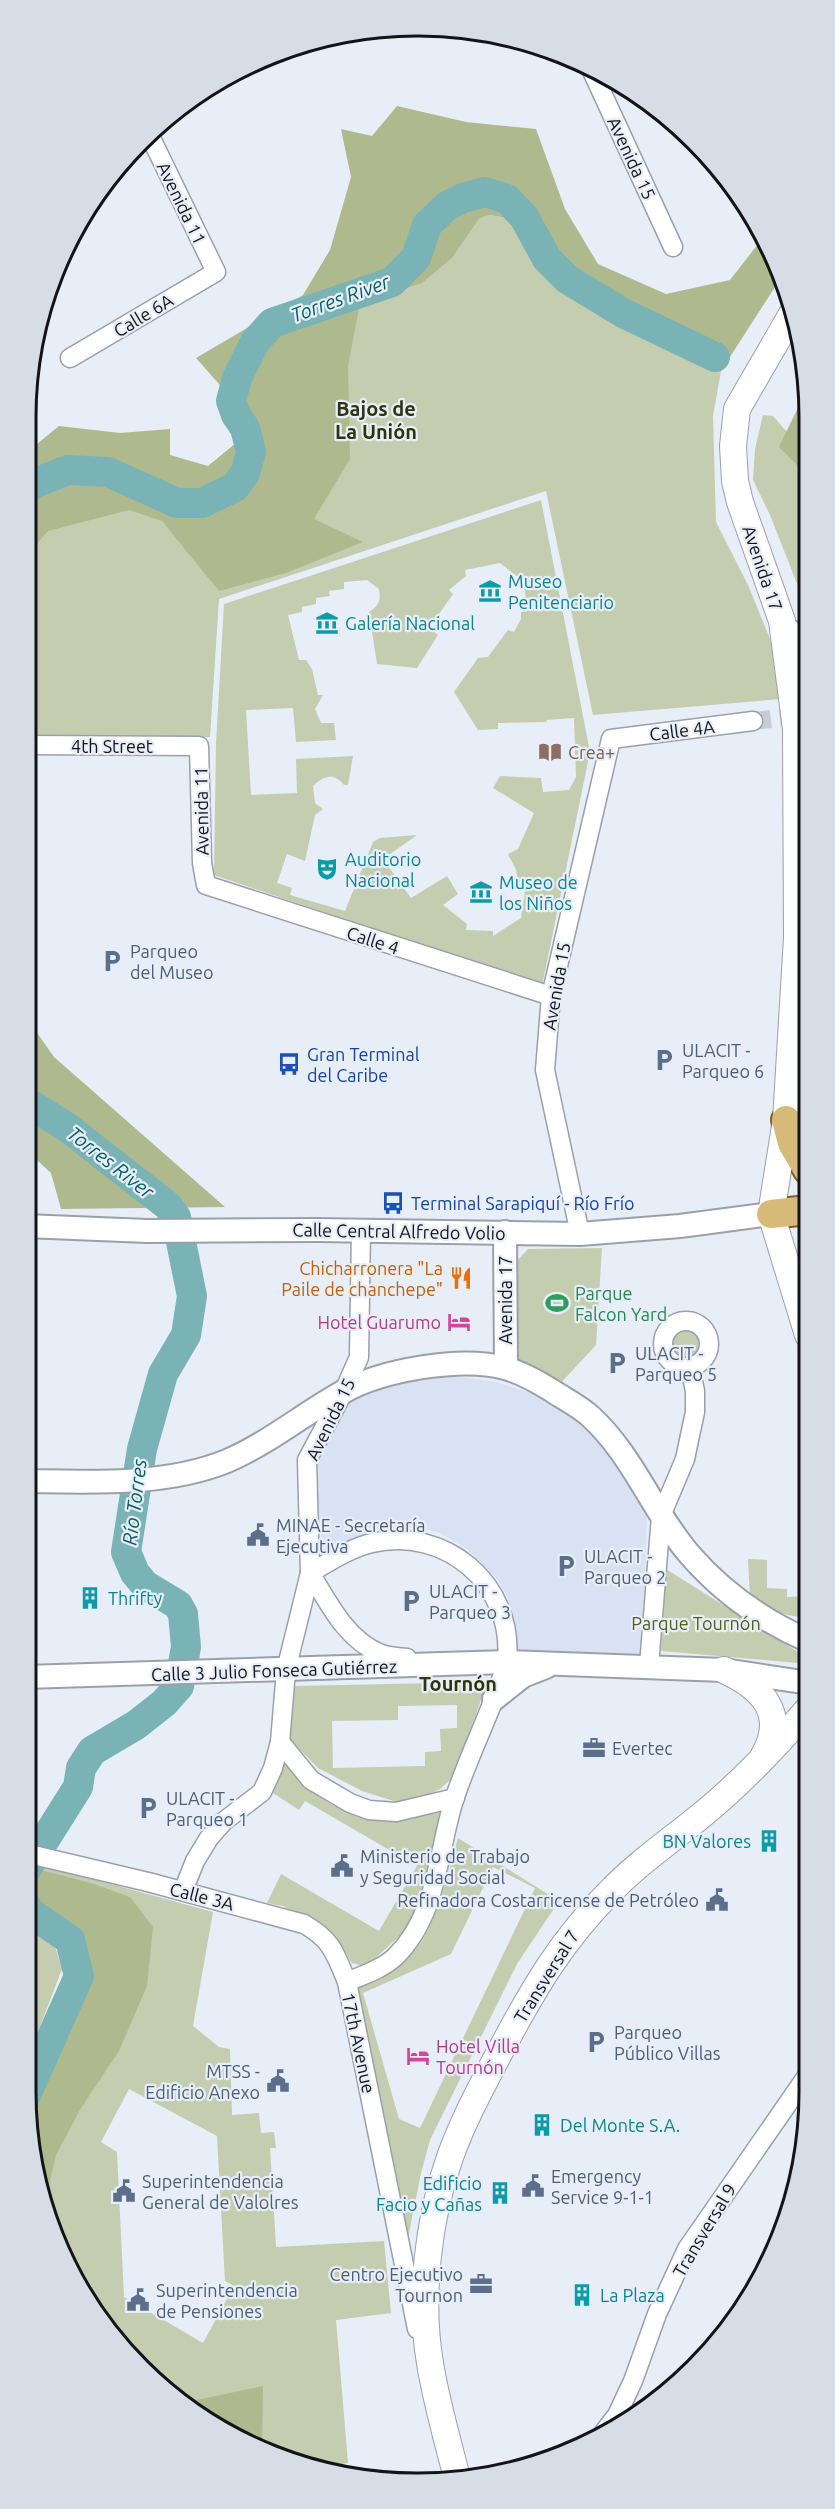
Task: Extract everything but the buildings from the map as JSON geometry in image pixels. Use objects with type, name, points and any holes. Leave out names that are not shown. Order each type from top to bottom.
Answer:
[{"type":"main road","name":"Avenida 17","points":[[787,323],[737,409],[733,447],[735,481],[740,502],[782,621],[796,729],[797,938],[786,1120],[771,1214],[799,1306]]},
{"type":"main road","points":[[786,1120],[792,1143],[799,1155]]},
{"type":"main road","points":[[771,1214],[799,1211]]},
{"type":"main road","points":[[724,1670],[754,1687],[765,1699],[771,1713],[773,1729],[770,1744],[763,1758]]},
{"type":"main road","name":"Transversal 7","points":[[430,2362],[426,2305],[428,2254],[434,2214],[450,2158],[471,2108],[536,1984],[561,1946],[611,1890],[724,1796],[799,1719]]},
{"type":"main road","points":[[430,2362],[455,2471]]},
{"type":"street","name":"Avenida 15","points":[[596,81],[674,247]]},
{"type":"street","name":"Avenida 11","points":[[153,143],[216,272]]},
{"type":"street","name":"Calle 6A","points":[[70,358],[216,272]]},
{"type":"street","points":[[782,621],[799,637]]},
{"type":"street","name":"Calle 4A","points":[[611,739],[753,721]]},
{"type":"street","name":"Avenida 15","points":[[580,1234],[545,1070],[551,996],[611,739]]},
{"type":"street","name":"4th Street","points":[[36,745],[199,746]]},
{"type":"street","name":"Avenida 11","points":[[199,746],[203,876]]},
{"type":"street","name":"Calle 4","points":[[203,876],[206,885],[214,889],[551,996]]},
{"type":"street","name":"Calle Central Alfredo Volio","points":[[36,1226],[147,1231],[580,1234],[680,1226],[771,1214]]},
{"type":"street","name":"Avenida 15","points":[[183,1891],[195,1861],[209,1838],[224,1822],[262,1791],[273,1768],[280,1742],[286,1670],[310,1573],[307,1460],[344,1391],[359,1357],[361,1231]]},
{"type":"street","name":"Avenida 17","points":[[505,1232],[506,1368]]},
{"type":"street","points":[[36,1481],[120,1482],[197,1470],[226,1461],[269,1440],[344,1391],[392,1373],[417,1367],[471,1365],[506,1368],[548,1388],[589,1416],[627,1460],[661,1516],[689,1554],[718,1584],[764,1619],[799,1636]]},
{"type":"street","points":[[649,1666],[661,1516],[691,1440],[695,1412],[695,1390],[690,1367]]},
{"type":"street","points":[[310,1573],[370,1543],[400,1539],[430,1544],[458,1557],[481,1577],[497,1602],[506,1631],[507,1662]]},
{"type":"street","name":"Avenida 15","points":[[310,1573],[333,1611],[354,1638],[381,1654],[439,1663]]},
{"type":"street","name":"Calle 3 Julio Fonseca Gutiérrez","points":[[36,1677],[507,1662],[724,1670],[799,1681]]},
{"type":"street","name":"17th Avenue","points":[[430,2362],[417,2328],[346,1982],[382,1966],[395,1957],[419,1922],[434,1890],[455,1798],[507,1662]]},
{"type":"street","points":[[494,1699],[523,1676],[541,1668],[559,1664]]},
{"type":"street","points":[[280,1742],[311,1780],[350,1803],[369,1810],[396,1812],[455,1798]]},
{"type":"street","name":"Calle 3A","points":[[36,1855],[304,1923],[323,1935],[335,1953],[346,1982]]},
{"type":"street","name":"Transversal 9","points":[[615,2418],[633,2380],[657,2314],[687,2249],[799,2087]]},
{"type":"shaded area","points":[[453,1376],[497,1382],[536,1395],[566,1413],[601,1443],[626,1475],[647,1515],[642,1655],[518,1651],[507,1596],[497,1579],[467,1549],[438,1532],[413,1527],[386,1531],[323,1549],[311,1462],[348,1398],[405,1379]]},
{"type":"green space","points":[[397,106],[466,122],[536,129],[565,209],[598,264],[666,294],[730,280],[758,245],[776,286],[721,371],[619,324],[550,282],[529,248],[518,220],[489,215],[479,219],[453,257],[422,283],[360,303],[348,366],[350,459],[314,519],[363,542],[286,573],[219,591],[162,521],[129,510],[48,531],[36,545],[36,445],[59,426],[120,433],[170,429],[170,455],[208,466],[242,438],[248,417],[196,358],[303,295],[330,250],[351,177],[341,129],[372,136]]},
{"type":"green space","points":[[489,215],[518,220],[529,248],[619,324],[721,371],[713,416],[716,522],[748,585],[770,639],[781,699],[593,715],[546,491],[219,599],[210,737],[36,737],[36,503],[228,511],[281,330],[453,257],[479,219]]},
{"type":"green space","points":[[799,406],[799,467],[779,447]]},
{"type":"green space","points":[[763,415],[773,416],[799,446],[799,589],[770,515],[753,480],[755,449]]},
{"type":"green space","points":[[541,500],[590,752],[542,986],[214,875],[216,744],[224,604]],"holes":[[[500,563],[523,581],[528,611],[521,612],[521,619],[514,632],[508,630],[488,657],[478,658],[454,692],[478,730],[498,729],[498,723],[546,722],[547,720],[574,718],[576,777],[569,790],[543,792],[541,778],[500,776],[493,788],[534,813],[518,849],[508,854],[516,870],[519,886],[526,886],[521,918],[493,936],[493,931],[466,930],[467,924],[443,905],[458,894],[447,876],[411,898],[383,859],[417,835],[380,838],[373,842],[345,911],[290,895],[292,888],[277,883],[287,854],[305,861],[315,815],[323,809],[315,803],[313,786],[328,777],[336,778],[344,785],[348,785],[353,756],[296,759],[297,793],[251,795],[246,710],[293,708],[296,742],[336,740],[334,723],[321,723],[315,709],[323,695],[318,695],[312,669],[306,660],[299,660],[288,615],[302,612],[302,607],[316,604],[316,598],[330,596],[329,591],[344,589],[344,582],[367,580],[379,589],[380,593],[377,605],[369,612],[377,664],[417,668],[438,635],[429,628],[453,594],[449,590],[466,576],[465,570]]]},
{"type":"green space","points":[[36,1031],[54,1057],[225,1207],[61,1209],[51,1173],[36,1159]]},
{"type":"green space","name":"Parque Falcon Yard","points":[[602,1248],[596,1345],[557,1387],[518,1361],[516,1262],[528,1249]]},
{"type":"green space","points":[[686,1327],[698,1332],[703,1344],[698,1356],[686,1361],[674,1356],[669,1344],[674,1332]]},
{"type":"green space","points":[[748,1559],[767,1560],[767,1588],[787,1589],[787,1597],[799,1596],[799,1617],[771,1609],[750,1597]]},
{"type":"green space","name":"Parque Tournón","points":[[666,1569],[799,1653],[799,1663],[661,1651]]},
{"type":"green space","points":[[487,1682],[455,1776],[440,1789],[417,1800],[394,1801],[362,1791],[318,1768],[286,1735],[294,1686]],"holes":[[[457,1705],[457,1728],[440,1729],[441,1751],[425,1752],[425,1766],[333,1768],[332,1721],[398,1720],[398,1706]]]},
{"type":"green space","points":[[284,1759],[311,1790],[328,1802],[359,1816],[390,1819],[443,1812],[426,1892],[404,1932],[370,1963],[360,1965],[352,1963],[334,1934],[283,1906],[267,1903],[281,1874],[379,1931],[417,1866],[305,1801],[299,1810],[270,1791]]},
{"type":"green space","points":[[458,1838],[559,1901],[517,1964],[430,2140],[406,2248],[356,1986],[395,1966],[415,1950],[423,1940],[435,1913]],"holes":[[[493,1867],[535,1888],[420,2128],[399,2119],[363,1993],[451,1954]]]},
{"type":"green space","points":[[38,1864],[213,1912],[193,2026],[219,2047],[230,2049],[232,2115],[259,2113],[261,2133],[274,2132],[276,2148],[270,2148],[276,2247],[384,2241],[391,2313],[336,2320],[348,2463],[338,2465],[319,2460],[272,2444],[227,2422],[185,2394],[148,2361],[115,2324],[75,2260],[49,2190],[39,2141],[37,2113],[90,1993],[73,1932],[36,1903],[36,1868]],"holes":[[[129,2089],[217,2136],[225,2281],[234,2286],[203,2343],[124,2297],[117,2152],[101,2142]]]},
{"type":"green space","points":[[41,1870],[91,1883],[130,1897],[153,1927],[147,1986],[119,2051],[81,2108],[56,2155],[48,2187],[39,2141],[36,2073],[79,1976],[70,1940],[36,1908],[36,1881]]},
{"type":"green space","points":[[36,1926],[51,1934],[62,1969],[36,2037]]},
{"type":"green space","points":[[263,2386],[262,2440],[227,2422],[193,2400]]},
{"type":"waterway","name":"Torres River","points":[[36,483],[68,470],[108,472],[177,503],[202,503],[235,487],[245,473],[251,452],[245,428],[236,415],[231,401],[237,378],[255,342],[272,323],[392,282],[416,258],[427,225],[447,206],[463,198],[485,192],[507,199],[524,217],[547,259],[567,279],[623,313],[715,357]]},
{"type":"waterway","name":"Río Torres","points":[[36,1108],[68,1128],[168,1206],[176,1217],[192,1296],[186,1335],[163,1374],[142,1449],[126,1552],[135,1573],[145,1585],[178,1605],[183,1614],[186,1647],[179,1686],[164,1703],[136,1725],[92,1751],[81,1768],[78,1787],[36,1854]]},
{"type":"waterway","name":"Río Torres","points":[[36,1916],[70,1940],[79,1976],[36,2073]]},
{"type":"tunnel","points":[[753,721],[799,716]]},
{"type":"place","name":"Museo Penitenciario","points":[[490,591]]},
{"type":"place","name":"Galería Nacional","points":[[327,623]]},
{"type":"place","name":"Crea+","points":[[550,752]]},
{"type":"place","name":"Auditorio Nacional","points":[[327,869]]},
{"type":"place","name":"Museo de los Niños","points":[[481,892]]},
{"type":"place","name":"Parqueo del Museo","points":[[112,961]]},
{"type":"place","name":"ULACIT - Parqueo 6","points":[[664,1060]]},
{"type":"place","name":"Gran Terminal del Caribe","points":[[289,1064]]},
{"type":"place","name":"Terminal Sarapiquí - Río Frío","points":[[393,1203]]},
{"type":"place","name":"Chicharronera \"La Paile de chanchepe\"","points":[[461,1278]]},
{"type":"place","name":"Parque Falcon Yard","points":[[557,1303]]},
{"type":"place","name":"Hotel Guarumo","points":[[459,1322]]},
{"type":"place","name":"ULACIT - Parqueo 5","points":[[617,1363]]},
{"type":"place","name":"MINAE - Secretaría Ejecutiva","points":[[258,1535]]},
{"type":"place","name":"ULACIT - Parqueo 2","points":[[566,1566]]},
{"type":"place","name":"Thrifty","points":[[90,1598]]},
{"type":"place","name":"ULACIT - Parqueo 3","points":[[411,1601]]},
{"type":"place","name":"Evertec","points":[[594,1748]]},
{"type":"place","name":"ULACIT - Parqueo 1","points":[[148,1808]]},
{"type":"place","name":"BN Valores","points":[[769,1841]]},
{"type":"place","name":"Ministerio de Trabajo y Seguridad Social","points":[[342,1866]]},
{"type":"place","name":"Refinadora Costarricense de Petróleo","points":[[717,1900]]},
{"type":"place","name":"Parqueo Público Villas","points":[[596,2042]]},
{"type":"place","name":"Hotel Villa Tournón","points":[[418,2056]]},
{"type":"place","name":"MTSS - Edificio Anexo","points":[[278,2081]]},
{"type":"place","name":"Del Monte S.A.","points":[[542,2125]]},
{"type":"place","name":"Emergency Service 9-1-1","points":[[533,2186]]},
{"type":"place","name":"Superintendencia General de Valolres","points":[[124,2191]]},
{"type":"place","name":"Edificio Facio y Cañas","points":[[500,2193]]},
{"type":"place","name":"Centro Ejecutivo Tournon","points":[[481,2284]]},
{"type":"place","name":"La Plaza","points":[[582,2295]]},
{"type":"place","name":"Superintendencia de Pensiones","points":[[138,2300]]},
{"type":"district","name":"Bajos de La Unión","points":[[376,420]]},
{"type":"district","name":"Tournón","points":[[458,1683]]}]
